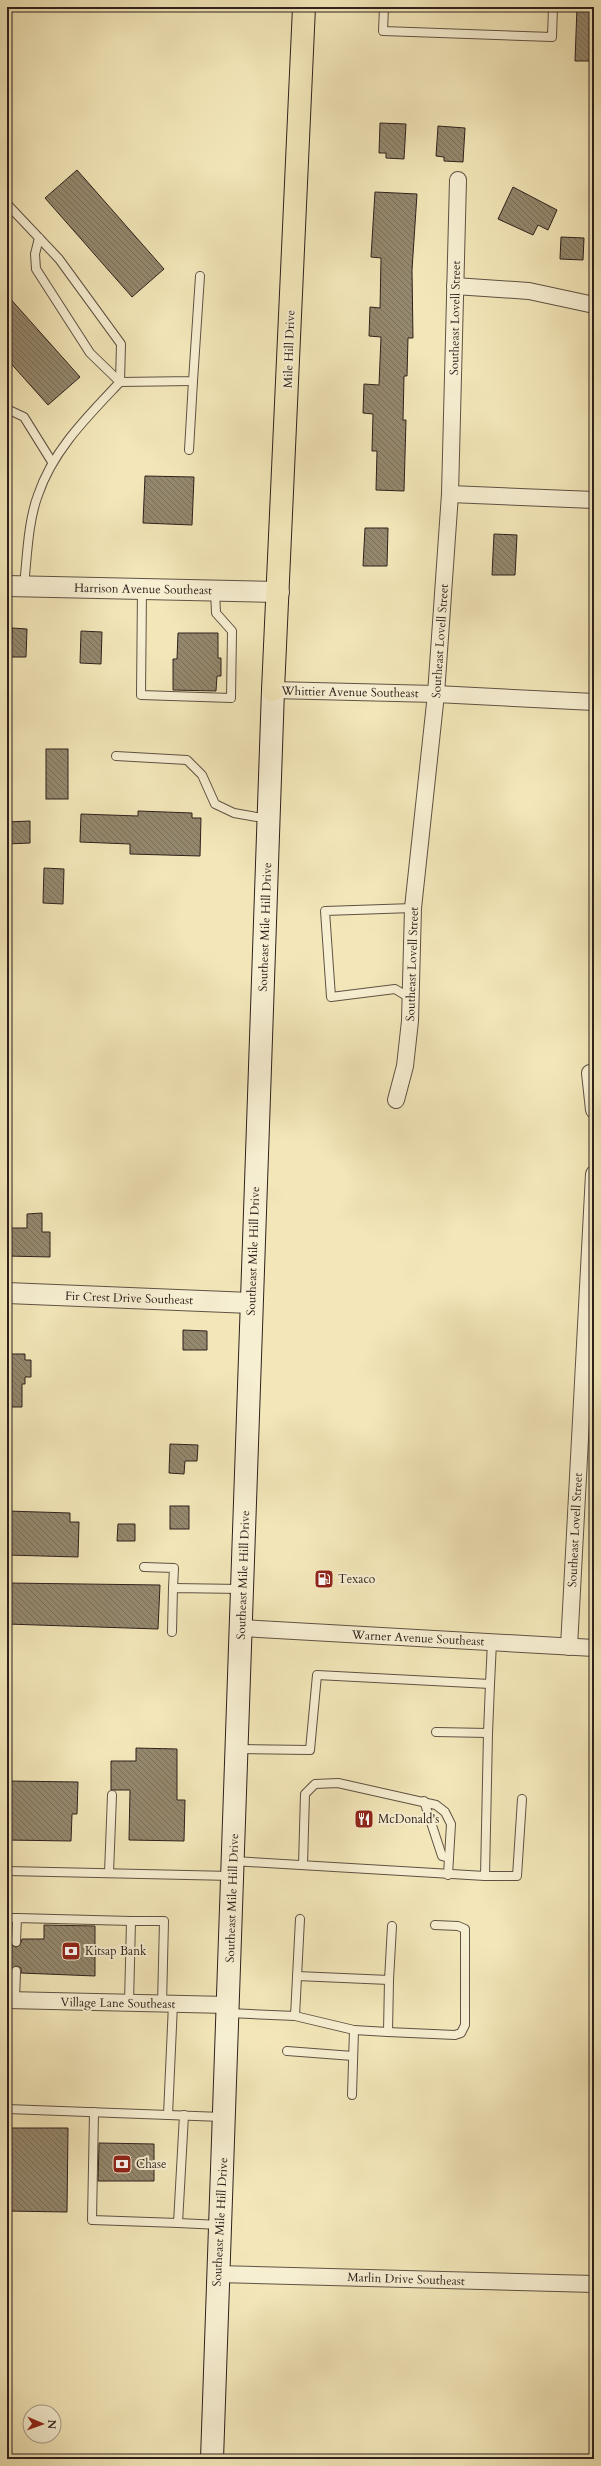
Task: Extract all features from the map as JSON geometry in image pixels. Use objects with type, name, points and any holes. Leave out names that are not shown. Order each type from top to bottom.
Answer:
[{"type":"main road","name":"Mile Hill Drive","points":[[273,690],[279,592],[304,7]]},
{"type":"main road","name":"Southeast Mile Hill Drive","points":[[212,2459],[217,2274],[243,1589],[251,1303],[273,690]]},
{"type":"street","name":"Southeast Lovell Street","points":[[396,1100],[405,1066],[410,998],[413,908],[436,694],[450,494],[458,180]]},
{"type":"street","points":[[455,286],[528,291],[594,305]]},
{"type":"street","points":[[450,494],[594,500]]},
{"type":"street","name":"Harrison Avenue Southeast","points":[[15,587],[279,592]]},
{"type":"street","name":"Whittier Avenue Southeast","points":[[273,690],[436,694],[594,702]]},
{"type":"street","points":[[590,1073],[594,1110]]},
{"type":"street","name":"Southeast Lovell Street","points":[[569,1647],[594,1174]]},
{"type":"street","name":"Fir Crest Drive Southeast","points":[[7,1293],[251,1303]]},
{"type":"street","name":"Warner Avenue Southeast","points":[[241,1628],[594,1648]]},
{"type":"street","name":"Village Lane Southeast","points":[[11,2000],[167,2004],[228,2009]]},
{"type":"street","name":"Marlin Drive Southeast","points":[[217,2274],[594,2284]]},
{"type":"lane","points":[[302,38],[311,7]]},
{"type":"lane","points":[[384,7],[384,30],[552,37],[553,7]]},
{"type":"lane","points":[[7,204],[59,259],[121,344],[120,382],[87,417],[52,462],[37,496],[15,587]]},
{"type":"lane","points":[[39,238],[35,254],[36,269],[90,353],[120,382],[193,381]]},
{"type":"lane","points":[[189,450],[200,276]]},
{"type":"lane","points":[[7,409],[24,417],[52,462]]},
{"type":"lane","points":[[142,589],[141,695],[231,698],[232,631],[216,613],[215,591]]},
{"type":"lane","points":[[116,756],[187,760],[202,775],[215,804],[234,813],[269,819]]},
{"type":"lane","points":[[410,998],[395,989],[331,997],[325,911],[413,908]]},
{"type":"lane","points":[[144,1567],[174,1568],[172,1632]]},
{"type":"lane","points":[[173,1588],[243,1589]]},
{"type":"lane","points":[[485,1876],[488,1733],[492,1642]]},
{"type":"lane","points":[[236,1749],[310,1750],[317,1675],[490,1684]]},
{"type":"lane","points":[[436,1732],[488,1733]]},
{"type":"lane","points":[[303,1865],[305,1794],[315,1784],[338,1783],[424,1801],[436,1805],[445,1812],[451,1824],[448,1875]]},
{"type":"lane","points":[[109,1873],[112,1795]]},
{"type":"lane","points":[[7,1871],[109,1873],[303,1865],[448,1875],[517,1876],[522,1799]]},
{"type":"lane","points":[[424,1801],[442,1856],[449,1858]]},
{"type":"lane","points":[[7,1918],[164,1921],[167,2004],[168,2115]]},
{"type":"lane","points":[[16,1942],[17,1918]]},
{"type":"lane","points":[[295,2016],[300,1919]]},
{"type":"lane","points":[[129,2003],[131,1921]]},
{"type":"lane","points":[[228,2009],[295,2016],[354,2030],[455,2035],[461,2033],[465,2025],[465,1929],[458,1926],[435,1925]]},
{"type":"lane","points":[[388,2032],[392,1926]]},
{"type":"lane","points":[[11,2000],[16,1971]]},
{"type":"lane","points":[[297,1976],[389,1980]]},
{"type":"lane","points":[[352,2096],[354,2030]]},
{"type":"lane","points":[[287,2051],[353,2056]]},
{"type":"lane","points":[[7,2109],[224,2117]]},
{"type":"lane","points":[[94,2112],[92,2220],[220,2225]]},
{"type":"lane","points":[[178,2223],[184,2115]]},
{"type":"building","points":[[577,7],[594,7],[594,61],[575,61]]},
{"type":"building","points":[[380,123],[406,124],[404,159],[386,158],[386,153],[379,153]]},
{"type":"building","points":[[438,126],[465,128],[463,162],[444,161],[444,157],[436,156]]},
{"type":"building","points":[[77,170],[164,269],[132,297],[45,198]]},
{"type":"building","points":[[513,187],[557,210],[548,230],[538,225],[533,235],[498,219]]},
{"type":"building","points":[[375,192],[417,194],[412,270],[413,338],[408,338],[407,376],[404,376],[403,420],[406,420],[404,491],[376,490],[377,451],[372,451],[373,414],[363,413],[364,384],[379,385],[381,337],[369,336],[370,307],[380,308],[381,258],[371,257]]},
{"type":"building","points":[[561,237],[584,238],[583,260],[560,259]]},
{"type":"building","points":[[7,295],[80,377],[48,405],[7,359]]},
{"type":"building","points":[[145,476],[194,477],[192,525],[143,523]]},
{"type":"building","points":[[365,528],[388,528],[387,566],[363,566]]},
{"type":"building","points":[[494,534],[517,535],[515,575],[492,575]]},
{"type":"building","points":[[12,628],[27,629],[26,657],[11,657]]},
{"type":"building","points":[[81,631],[102,632],[101,664],[80,663]]},
{"type":"building","points":[[178,633],[218,633],[218,658],[221,658],[221,676],[217,676],[216,691],[173,690],[173,659],[177,659]]},
{"type":"building","points":[[46,749],[68,749],[68,799],[46,799]]},
{"type":"building","points":[[138,811],[192,813],[192,818],[201,818],[200,856],[130,854],[130,844],[80,842],[81,814],[138,816]]},
{"type":"building","points":[[30,821],[30,843],[7,844],[7,822]]},
{"type":"building","points":[[44,868],[64,869],[63,904],[43,903]]},
{"type":"building","points":[[42,1213],[42,1232],[50,1232],[50,1257],[7,1256],[7,1228],[27,1228],[27,1214]]},
{"type":"building","points":[[183,1330],[207,1331],[207,1350],[183,1350]]},
{"type":"building","points":[[7,1354],[25,1354],[25,1360],[31,1360],[31,1377],[25,1377],[25,1384],[22,1384],[22,1407],[7,1407]]},
{"type":"building","points":[[170,1444],[198,1445],[197,1461],[185,1461],[184,1474],[169,1473]]},
{"type":"building","points":[[170,1506],[189,1506],[189,1529],[170,1529]]},
{"type":"building","points":[[7,1511],[70,1513],[70,1522],[79,1522],[78,1557],[7,1555]]},
{"type":"building","points":[[118,1524],[135,1524],[135,1541],[117,1541]]},
{"type":"building","points":[[7,1583],[160,1585],[158,1629],[7,1624]]},
{"type":"building","points":[[136,1748],[177,1749],[177,1800],[185,1800],[184,1841],[129,1840],[130,1790],[111,1790],[111,1761],[136,1761]]},
{"type":"building","points":[[7,1781],[78,1782],[77,1814],[72,1814],[71,1841],[7,1840]]},
{"type":"building","points":[[44,1925],[95,1926],[95,1976],[21,1973],[21,1968],[17,1966],[12,1968],[10,1973],[7,1973],[7,1939],[11,1939],[11,1945],[16,1947],[20,1945],[22,1939],[44,1939]]},
{"type":"building","points":[[7,2128],[68,2128],[67,2212],[7,2211]]},
{"type":"building","points":[[99,2143],[154,2144],[154,2181],[98,2181]]},
{"type":"place","name":"Texaco","points":[[324,1579]]},
{"type":"place","name":"McDonald's","points":[[364,1819]]},
{"type":"place","name":"Kitsap Bank","points":[[71,1951]]},
{"type":"place","name":"Chase","points":[[122,2164]]}]
